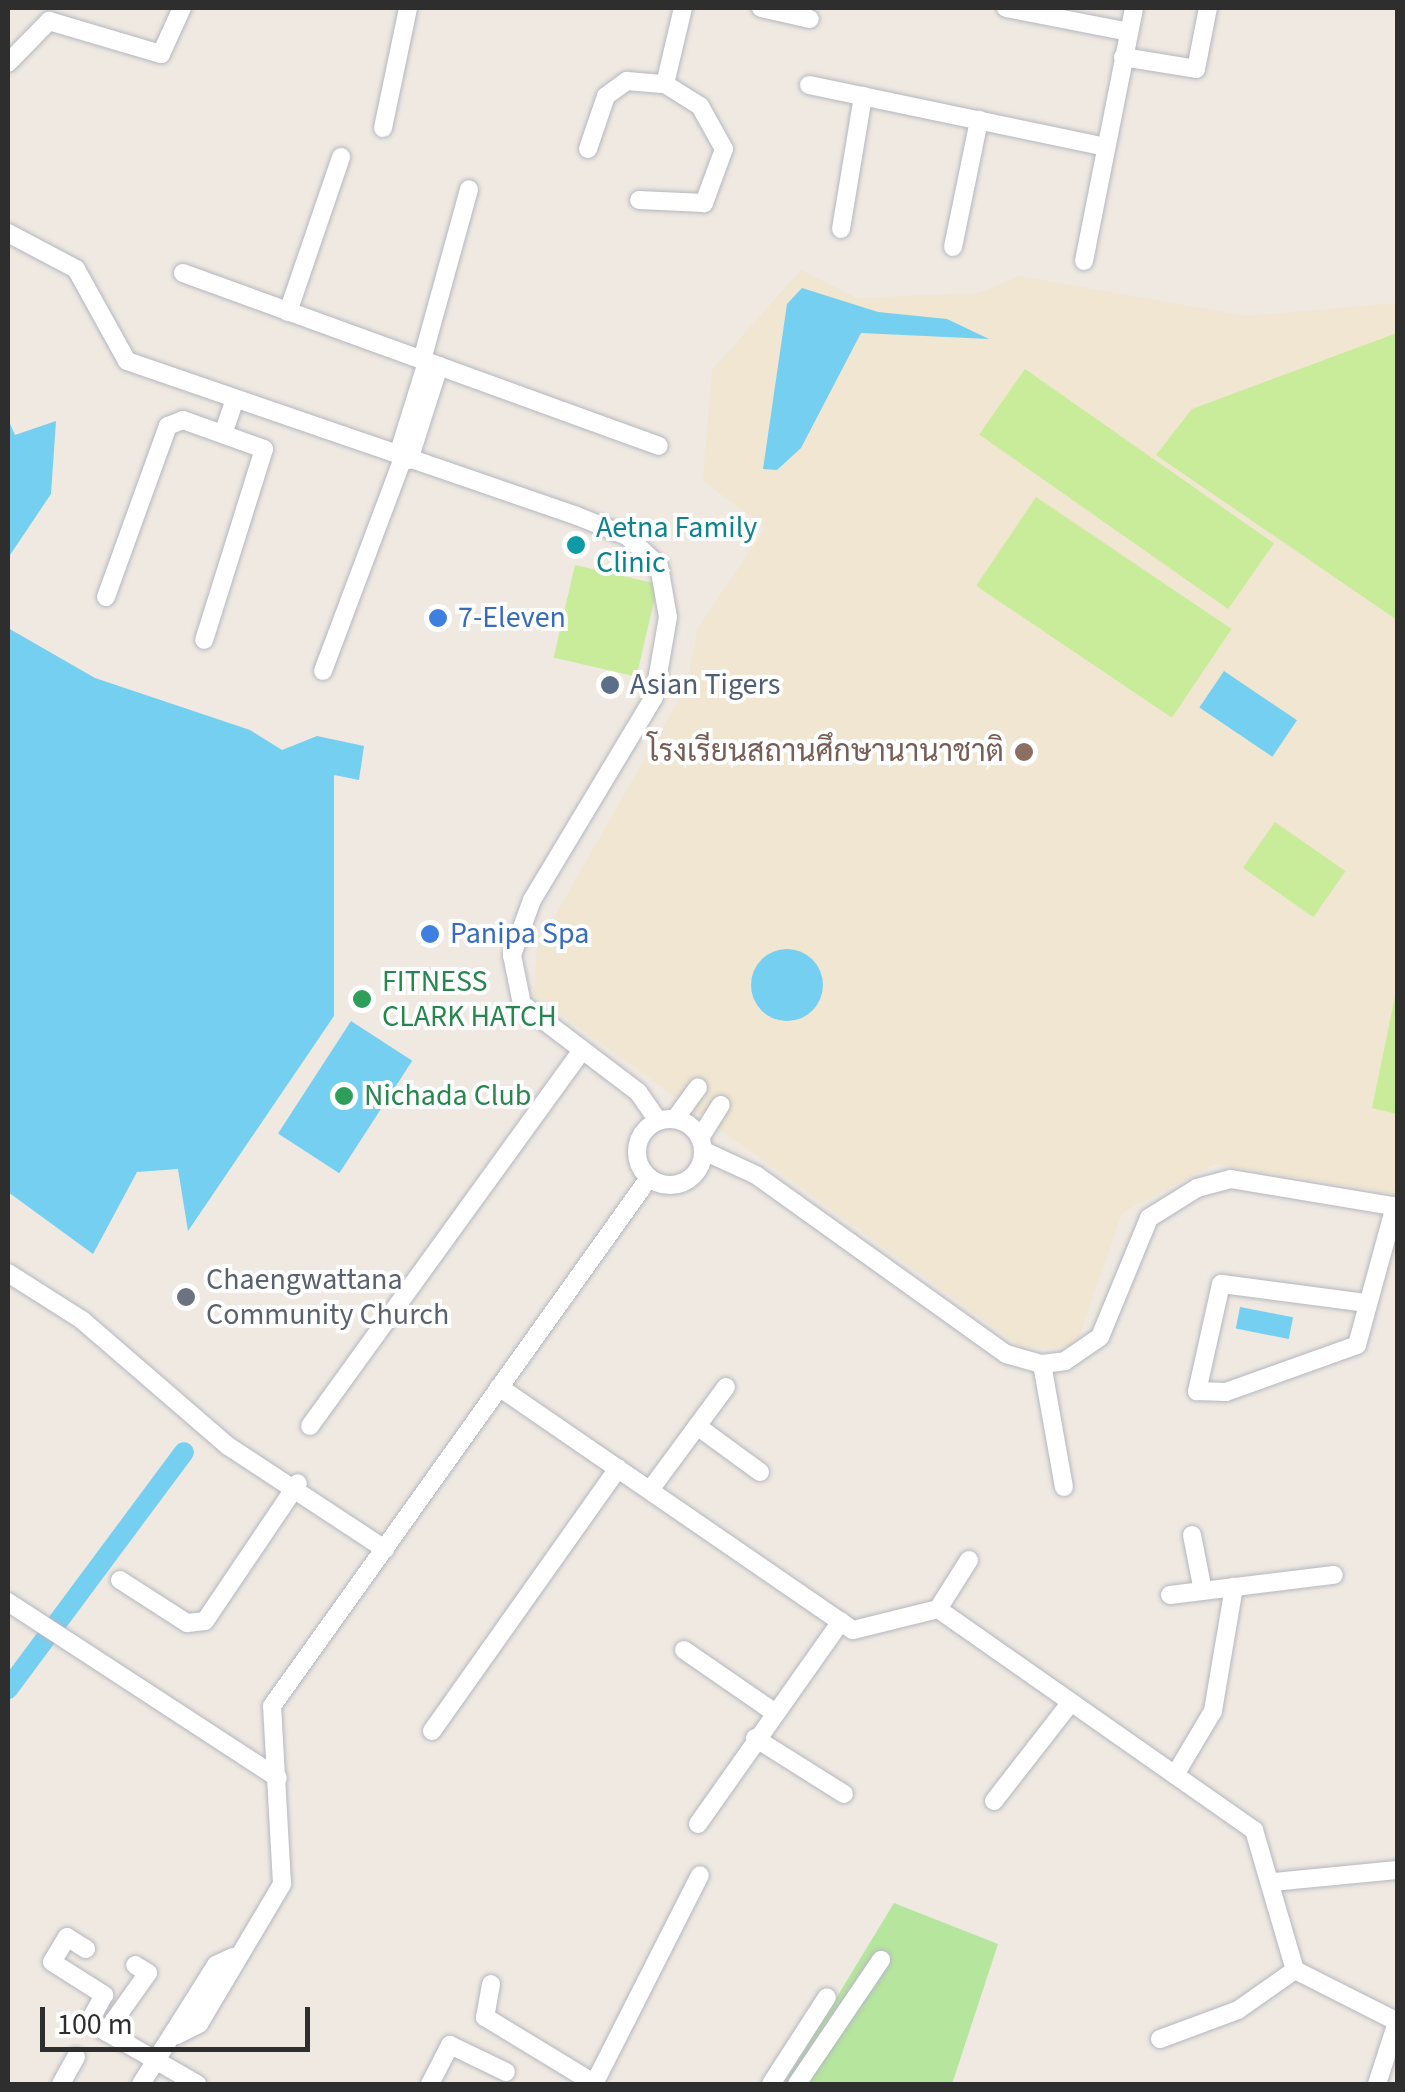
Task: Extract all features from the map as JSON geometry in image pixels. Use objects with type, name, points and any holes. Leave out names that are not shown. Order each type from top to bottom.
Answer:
[{"type":"street","points":[[8,62],[49,21],[160,54],[182,8]]},
{"type":"street","points":[[384,128],[408,8]]},
{"type":"street","points":[[665,84],[683,8]]},
{"type":"street","points":[[761,8],[810,20]]},
{"type":"street","points":[[1006,8],[1129,32]]},
{"type":"street","points":[[1084,261],[1134,8]]},
{"type":"street","points":[[1124,57],[1196,69],[1208,8]]},
{"type":"street","points":[[588,149],[616,85],[665,84],[710,118],[724,162],[698,207],[639,200]]},
{"type":"street","points":[[809,85],[1106,146]]},
{"type":"street","points":[[841,229],[863,96]]},
{"type":"street","points":[[952,247],[979,120]]},
{"type":"street","points":[[288,312],[342,156]]},
{"type":"street","points":[[323,672],[403,458],[430,363],[469,189]]},
{"type":"street","points":[[8,233],[76,270],[128,361],[627,536],[659,566],[668,617],[654,697],[532,900],[512,954],[522,1004],[638,1092],[666,1120],[756,1174],[1006,1354],[1042,1364],[1065,1361],[1100,1337],[1149,1218],[1197,1188],[1231,1179],[1396,1206],[1366,1303],[1350,1350],[1226,1392],[1197,1390],[1222,1284],[1366,1303]]},
{"type":"street","points":[[183,273],[659,446]]},
{"type":"street","points":[[222,434],[235,399]]},
{"type":"street","points":[[106,597],[168,426],[183,420],[264,449],[267,462],[204,640]]},
{"type":"street","points":[[310,1426],[582,1050]]},
{"type":"street","points":[[648,1178],[637,1146],[698,1088]]},
{"type":"street","points":[[648,1178],[690,1179],[722,1105]]},
{"type":"street","points":[[141,2084],[177,2035],[216,1965],[233,1958],[282,1884],[272,1706],[648,1178]]},
{"type":"street","points":[[8,1273],[82,1320],[296,1487],[385,1549]]},
{"type":"street","points":[[1042,1364],[1064,1488]]},
{"type":"street","points":[[499,1387],[853,1630],[938,1610],[969,1560]]},
{"type":"street","points":[[650,1490],[726,1387]]},
{"type":"street","points":[[697,1426],[760,1472]]},
{"type":"street","points":[[432,1731],[618,1468]]},
{"type":"street","points":[[120,1580],[187,1624],[205,1621],[296,1487]]},
{"type":"street","points":[[1192,1535],[1203,1591]]},
{"type":"street","points":[[1170,1595],[1334,1575]]},
{"type":"street","points":[[1175,1775],[1214,1711],[1234,1588]]},
{"type":"street","points":[[10,1604],[74,1653],[278,1778]]},
{"type":"street","points":[[938,1610],[1254,1830],[1273,1882],[1295,1970],[1397,2022],[1376,2084]]},
{"type":"street","points":[[698,1824],[841,1621]]},
{"type":"street","points":[[684,1650],[774,1712]]},
{"type":"street","points":[[994,1801],[1070,1702]]},
{"type":"street","points":[[755,1738],[844,1794]]},
{"type":"street","points":[[1273,1882],[1398,1870]]},
{"type":"street","points":[[491,1984],[486,2017],[594,2084],[700,1875]]},
{"type":"street","points":[[86,1949],[67,1937],[52,1962],[104,1995],[89,2022],[156,2064],[197,2084]]},
{"type":"street","points":[[797,2084],[880,1960]]},
{"type":"street","points":[[106,2032],[148,1973],[135,1965]]},
{"type":"street","points":[[1160,2040],[1238,2010],[1295,1970]]},
{"type":"street","points":[[771,2084],[827,1997]]},
{"type":"street","points":[[430,2084],[450,2045],[506,2072]]},
{"type":"street","points":[[62,2084],[76,2057]]},
{"type":"shaded area","name":"โรงเรียนสถานศึกษานานาชาติ","points":[[801,270],[857,298],[979,293],[1019,276],[1247,316],[1397,303],[1397,1194],[1215,1164],[1122,1213],[1076,1346],[1023,1348],[534,995],[537,947],[686,687],[698,628],[766,527],[703,481],[712,370]]},
{"type":"green space","points":[[1398,333],[1397,620],[1156,455],[1192,409]]},
{"type":"green space","points":[[1025,369],[1274,543],[1228,609],[979,435]]},
{"type":"green space","points":[[1036,497],[1232,629],[1172,718],[976,586]]},
{"type":"green space","points":[[575,565],[658,584],[636,677],[554,658]]},
{"type":"green space","points":[[1275,822],[1345,871],[1313,917],[1243,868]]},
{"type":"green space","points":[[1397,987],[1397,1114],[1372,1108]]},
{"type":"green space","points":[[894,1903],[998,1944],[952,2084],[784,2084]]},
{"type":"water","points":[[802,288],[878,312],[947,319],[989,339],[861,333],[801,448],[777,470],[763,469],[787,304]]},
{"type":"water","points":[[8,419],[15,435],[56,421],[51,494],[8,558]]},
{"type":"water","points":[[8,628],[95,678],[250,730],[282,750],[317,736],[364,746],[359,780],[334,775],[334,1016],[188,1231],[178,1169],[137,1172],[93,1254],[8,1192]]},
{"type":"water","points":[[1224,671],[1297,720],[1272,757],[1199,707]]},
{"type":"water","points":[[787,949],[812,960],[823,985],[812,1010],[787,1021],[762,1010],[751,985],[762,960]]},
{"type":"water","name":"Nichada Club","points":[[351,1021],[412,1061],[339,1173],[278,1133]]},
{"type":"water","points":[[1240,1307],[1293,1317],[1289,1339],[1236,1329]]},
{"type":"waterway","points":[[8,1689],[184,1452]]},
{"type":"place","name":"Aetna Family Clinic","points":[[576,545]]},
{"type":"place","name":"7-Eleven","points":[[438,618]]},
{"type":"place","name":"Asian Tigers","points":[[610,685]]},
{"type":"place","name":"โรงเรียนสถานศึกษานานาชาติ","points":[[1024,752]]},
{"type":"place","name":"Panipa Spa","points":[[430,934]]},
{"type":"place","name":"FITNESS CLARK HATCH","points":[[362,999]]},
{"type":"place","name":"Nichada Club","points":[[344,1096]]},
{"type":"place","name":"Chaengwattana Community Church","points":[[186,1297]]}]
